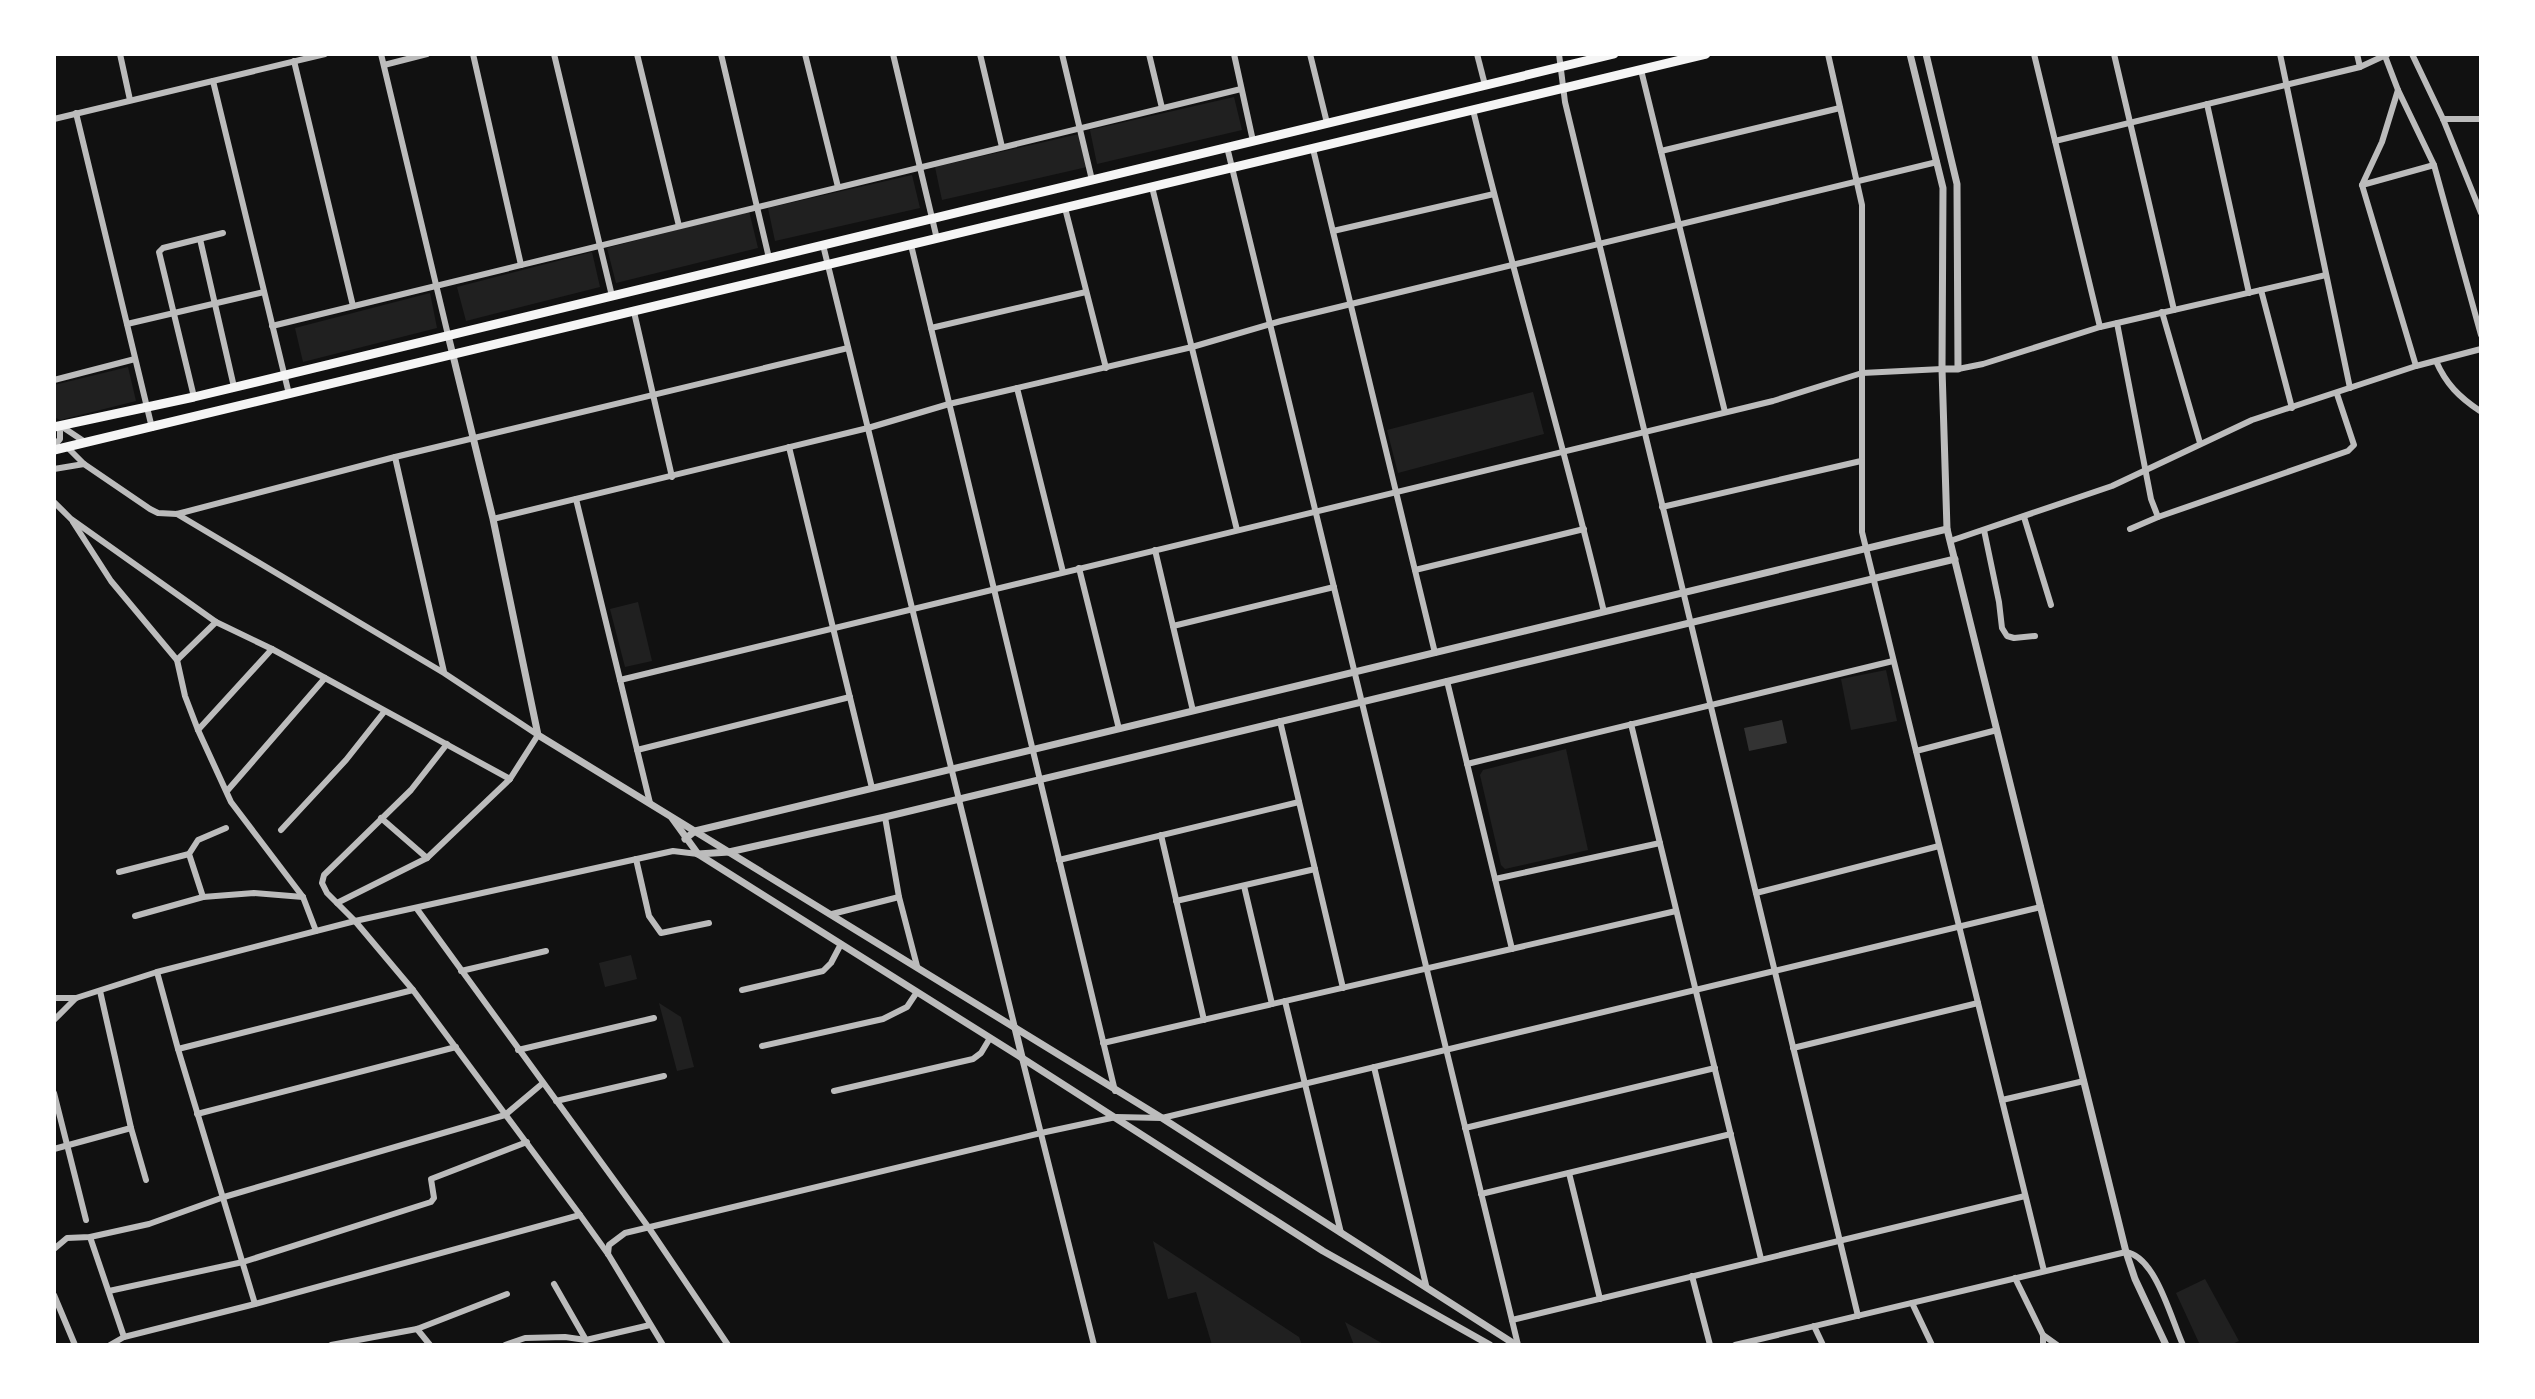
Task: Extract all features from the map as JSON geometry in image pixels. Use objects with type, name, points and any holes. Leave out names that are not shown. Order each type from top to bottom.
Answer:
[{"type":"main road","points":[[56,425],[194,397],[1614,54]]},
{"type":"main road","points":[[54,448],[87,444],[1706,54]]},
{"type":"street","points":[[120,54],[130,100]]},
{"type":"street","points":[[54,119],[325,54]]},
{"type":"street","points":[[337,903],[427,858],[510,779],[538,735],[493,519],[381,54]]},
{"type":"street","points":[[384,65],[427,54]]},
{"type":"street","points":[[473,54],[521,265]]},
{"type":"street","points":[[554,54],[612,296]]},
{"type":"street","points":[[637,54],[679,226]]},
{"type":"street","points":[[721,54],[769,258]]},
{"type":"street","points":[[805,54],[838,187]]},
{"type":"street","points":[[893,54],[937,239]]},
{"type":"street","points":[[980,54],[1002,147]]},
{"type":"street","points":[[1062,54],[1092,180]]},
{"type":"street","points":[[1149,54],[1162,108]]},
{"type":"street","points":[[1234,54],[1253,141]]},
{"type":"street","points":[[1310,54],[1327,123]]},
{"type":"street","points":[[1477,54],[1485,85]]},
{"type":"street","points":[[1559,54],[1562,88],[1858,1316]]},
{"type":"street","points":[[1828,54],[1858,181],[1862,214],[1861,520],[1866,549],[2044,1271]]},
{"type":"street","points":[[1910,54],[1943,188],[1942,369],[1947,529],[2126,1252],[2139,1289],[2166,1345]]},
{"type":"street","points":[[1926,54],[1957,184],[1958,369]]},
{"type":"street","points":[[2034,54],[2100,327]]},
{"type":"street","points":[[2114,54],[2174,310]]},
{"type":"street","points":[[2280,54],[2350,388]]},
{"type":"street","points":[[2357,54],[2360,67]]},
{"type":"street","points":[[2412,54],[2443,119],[2481,213]]},
{"type":"street","points":[[2055,141],[2360,67],[2387,55],[2398,90],[2434,165],[2481,335]]},
{"type":"street","points":[[294,61],[353,306]]},
{"type":"street","points":[[1641,69],[1725,412]]},
{"type":"street","points":[[213,81],[289,394]]},
{"type":"street","points":[[272,326],[1241,89]]},
{"type":"street","points":[[2398,90],[2363,189],[2416,366]]},
{"type":"street","points":[[2207,104],[2249,293]]},
{"type":"street","points":[[1661,151],[1840,108]]},
{"type":"street","points":[[1925,112],[1940,108]]},
{"type":"street","points":[[1473,110],[1604,612]]},
{"type":"street","points":[[76,113],[152,428]]},
{"type":"street","points":[[2443,119],[2481,119]]},
{"type":"street","points":[[1227,147],[1517,1345]]},
{"type":"street","points":[[1313,149],[1435,653]]},
{"type":"street","points":[[493,519],[868,428],[949,404],[1192,347],[1350,304],[1937,162]]},
{"type":"street","points":[[2363,189],[2434,165]]},
{"type":"street","points":[[1152,187],[1237,530]]},
{"type":"street","points":[[1333,231],[1494,194]]},
{"type":"street","points":[[1065,208],[1106,368]]},
{"type":"street","points":[[194,397],[159,252],[163,248],[223,233]]},
{"type":"street","points":[[200,239],[234,387]]},
{"type":"street","points":[[823,245],[1094,1345]]},
{"type":"street","points":[[911,245],[1115,1091]]},
{"type":"street","points":[[620,680],[1796,395],[1862,373],[1958,369],[1983,364],[2100,327],[2326,275]]},
{"type":"street","points":[[2261,290],[2292,408]]},
{"type":"street","points":[[127,324],[264,292]]},
{"type":"street","points":[[931,328],[1086,292]]},
{"type":"street","points":[[634,312],[672,477]]},
{"type":"street","points":[[2162,312],[2200,443]]},
{"type":"street","points":[[2117,323],[2151,499],[2158,517]]},
{"type":"street","points":[[68,448],[84,464],[158,513],[177,514],[395,457],[848,348]]},
{"type":"street","points":[[1950,541],[2112,486],[2252,420],[2416,366],[2481,349]]},
{"type":"street","points":[[54,378],[135,359]]},
{"type":"street","points":[[2436,361],[2444,379],[2456,394],[2481,411]]},
{"type":"street","points":[[1017,388],[1063,572]]},
{"type":"street","points":[[2130,529],[2348,451],[2354,445],[2353,437],[2337,394]]},
{"type":"street","points":[[56,425],[87,444]]},
{"type":"street","points":[[54,448],[60,439],[56,425]]},
{"type":"street","points":[[789,447],[872,788]]},
{"type":"street","points":[[395,457],[444,673]]},
{"type":"street","points":[[1662,507],[1861,461]]},
{"type":"street","points":[[54,469],[84,464]]},
{"type":"street","points":[[576,499],[650,803]]},
{"type":"street","points":[[54,502],[71,519],[216,622],[272,649],[510,779]]},
{"type":"street","points":[[177,514],[444,673],[538,735],[917,966],[1517,1345]]},
{"type":"street","points":[[2024,517],[2051,605]]},
{"type":"street","points":[[71,519],[111,581],[177,660],[185,696],[227,791],[243,820],[303,897],[316,931]]},
{"type":"street","points":[[1415,570],[1584,529]]},
{"type":"street","points":[[673,851],[695,831],[1947,529]]},
{"type":"street","points":[[1984,530],[2002,628],[2007,636],[2014,638],[2035,636]]},
{"type":"street","points":[[1155,550],[1193,711]]},
{"type":"street","points":[[54,998],[76,998],[157,972],[355,921],[636,859],[673,851],[698,854],[729,852],[885,817],[1955,559]]},
{"type":"street","points":[[1079,568],[1119,729]]},
{"type":"street","points":[[1173,626],[1334,587]]},
{"type":"street","points":[[177,660],[216,622]]},
{"type":"street","points":[[198,730],[272,649]]},
{"type":"street","points":[[1467,764],[1893,661]]},
{"type":"street","points":[[227,791],[325,678]]},
{"type":"street","points":[[1447,681],[1512,949]]},
{"type":"street","points":[[637,750],[850,697]]},
{"type":"street","points":[[281,830],[346,760],[384,712]]},
{"type":"street","points":[[1280,721],[1343,988]]},
{"type":"street","points":[[1631,724],[1761,1259]]},
{"type":"street","points":[[1916,751],[1997,730]]},
{"type":"street","points":[[447,744],[411,790],[324,875],[322,883],[413,990],[527,1142],[608,1254],[663,1345]]},
{"type":"street","points":[[1059,860],[1299,802]]},
{"type":"street","points":[[671,816],[698,854],[1323,1251],[1490,1345]]},
{"type":"street","points":[[885,817],[899,897],[917,966]]},
{"type":"street","points":[[381,818],[427,858]]},
{"type":"street","points":[[119,872],[189,854],[198,840],[226,828]]},
{"type":"street","points":[[1161,835],[1204,1020]]},
{"type":"street","points":[[1495,879],[1660,843]]},
{"type":"street","points":[[1756,893],[1939,846]]},
{"type":"street","points":[[189,854],[203,897]]},
{"type":"street","points":[[636,859],[649,916],[661,933],[709,923]]},
{"type":"street","points":[[1176,901],[1315,869]]},
{"type":"street","points":[[1244,886],[1272,1004]]},
{"type":"street","points":[[135,916],[203,897],[254,893],[303,897]]},
{"type":"street","points":[[832,914],[899,897]]},
{"type":"street","points":[[608,1254],[609,1245],[625,1233],[1041,1133],[1116,1117],[1162,1118],[2041,907]]},
{"type":"street","points":[[417,909],[649,1228],[728,1345]]},
{"type":"street","points":[[1103,1043],[1676,911]]},
{"type":"street","points":[[742,990],[823,971],[841,944]]},
{"type":"street","points":[[461,971],[546,951]]},
{"type":"street","points":[[157,972],[255,1304]]},
{"type":"street","points":[[178,1049],[413,990]]},
{"type":"street","points":[[100,991],[146,1180]]},
{"type":"street","points":[[762,1046],[883,1019],[907,1007],[917,992]]},
{"type":"street","points":[[54,1020],[76,998]]},
{"type":"street","points":[[1285,1001],[1341,1233]]},
{"type":"street","points":[[1793,1048],[1978,1003]]},
{"type":"street","points":[[518,1050],[654,1018]]},
{"type":"street","points":[[834,1091],[964,1062],[981,1053],[990,1038]]},
{"type":"street","points":[[197,1114],[456,1047]]},
{"type":"street","points":[[1374,1067],[1426,1285]]},
{"type":"street","points":[[1465,1128],[1715,1068]]},
{"type":"street","points":[[556,1101],[664,1076]]},
{"type":"street","points":[[2002,1100],[2084,1081]]},
{"type":"street","points":[[54,1249],[67,1238],[90,1237],[149,1224],[224,1197],[505,1115],[543,1083]]},
{"type":"street","points":[[54,1093],[86,1220]]},
{"type":"street","points":[[54,1149],[131,1128]]},
{"type":"street","points":[[1481,1194],[1731,1134]]},
{"type":"street","points":[[109,1291],[243,1262],[431,1202],[434,1198],[431,1179],[527,1142]]},
{"type":"street","points":[[1569,1173],[1600,1299]]},
{"type":"street","points":[[1512,1320],[2025,1196]]},
{"type":"street","points":[[110,1345],[124,1337],[580,1215]]},
{"type":"street","points":[[90,1237],[124,1337]]},
{"type":"street","points":[[1735,1345],[2126,1252],[2140,1257],[2150,1268],[2183,1345]]},
{"type":"street","points":[[1692,1276],[1710,1345]]},
{"type":"street","points":[[2015,1278],[2043,1335],[2043,1345]]},
{"type":"street","points":[[554,1284],[586,1340]]},
{"type":"street","points":[[331,1345],[417,1329],[507,1294]]},
{"type":"street","points":[[54,1295],[75,1345]]},
{"type":"street","points":[[1912,1303],[1932,1345]]},
{"type":"street","points":[[505,1345],[525,1338],[586,1340],[650,1325]]},
{"type":"street","points":[[1814,1326],[1823,1345]]},
{"type":"street","points":[[417,1329],[430,1345]]},
{"type":"street","points":[[2043,1335],[2057,1345]]},
{"type":"shaded area","points":[[1234,97],[1242,130],[1097,164],[1090,130]]},
{"type":"shaded area","points":[[1079,134],[1087,167],[942,200],[935,167]]},
{"type":"shaded area","points":[[912,175],[920,208],[775,241],[768,208]]},
{"type":"shaded area","points":[[749,211],[758,248],[616,283],[607,248]]},
{"type":"shaded area","points":[[592,252],[600,287],[466,321],[457,287]]},
{"type":"shaded area","points":[[430,293],[437,328],[303,362],[295,328]]},
{"type":"shaded area","points":[[128,367],[136,401],[60,420],[54,417],[54,385]]},
{"type":"shaded area","points":[[1533,392],[1544,434],[1398,473],[1387,430]]},
{"type":"shaded area","points":[[638,602],[652,661],[625,667],[610,609]]},
{"type":"shaded area","points":[[1886,670],[1897,721],[1851,730],[1841,679]]},
{"type":"shaded area","points":[[1782,720],[1787,743],[1749,751],[1744,728]]},
{"type":"shaded area","points":[[1566,749],[1588,850],[1505,869],[1501,865],[1480,775],[1483,770]]},
{"type":"shaded area","points":[[631,955],[637,979],[605,987],[599,963]]},
{"type":"shaded area","points":[[659,1003],[681,1017],[694,1067],[677,1071]]},
{"type":"shaded area","points":[[1153,1241],[1299,1337],[1302,1345],[1212,1345],[1196,1292],[1168,1299]]},
{"type":"shaded area","points":[[2205,1279],[2239,1341],[2230,1345],[2200,1345],[2176,1293]]},
{"type":"shaded area","points":[[1345,1322],[1385,1345],[1354,1345]]}]
